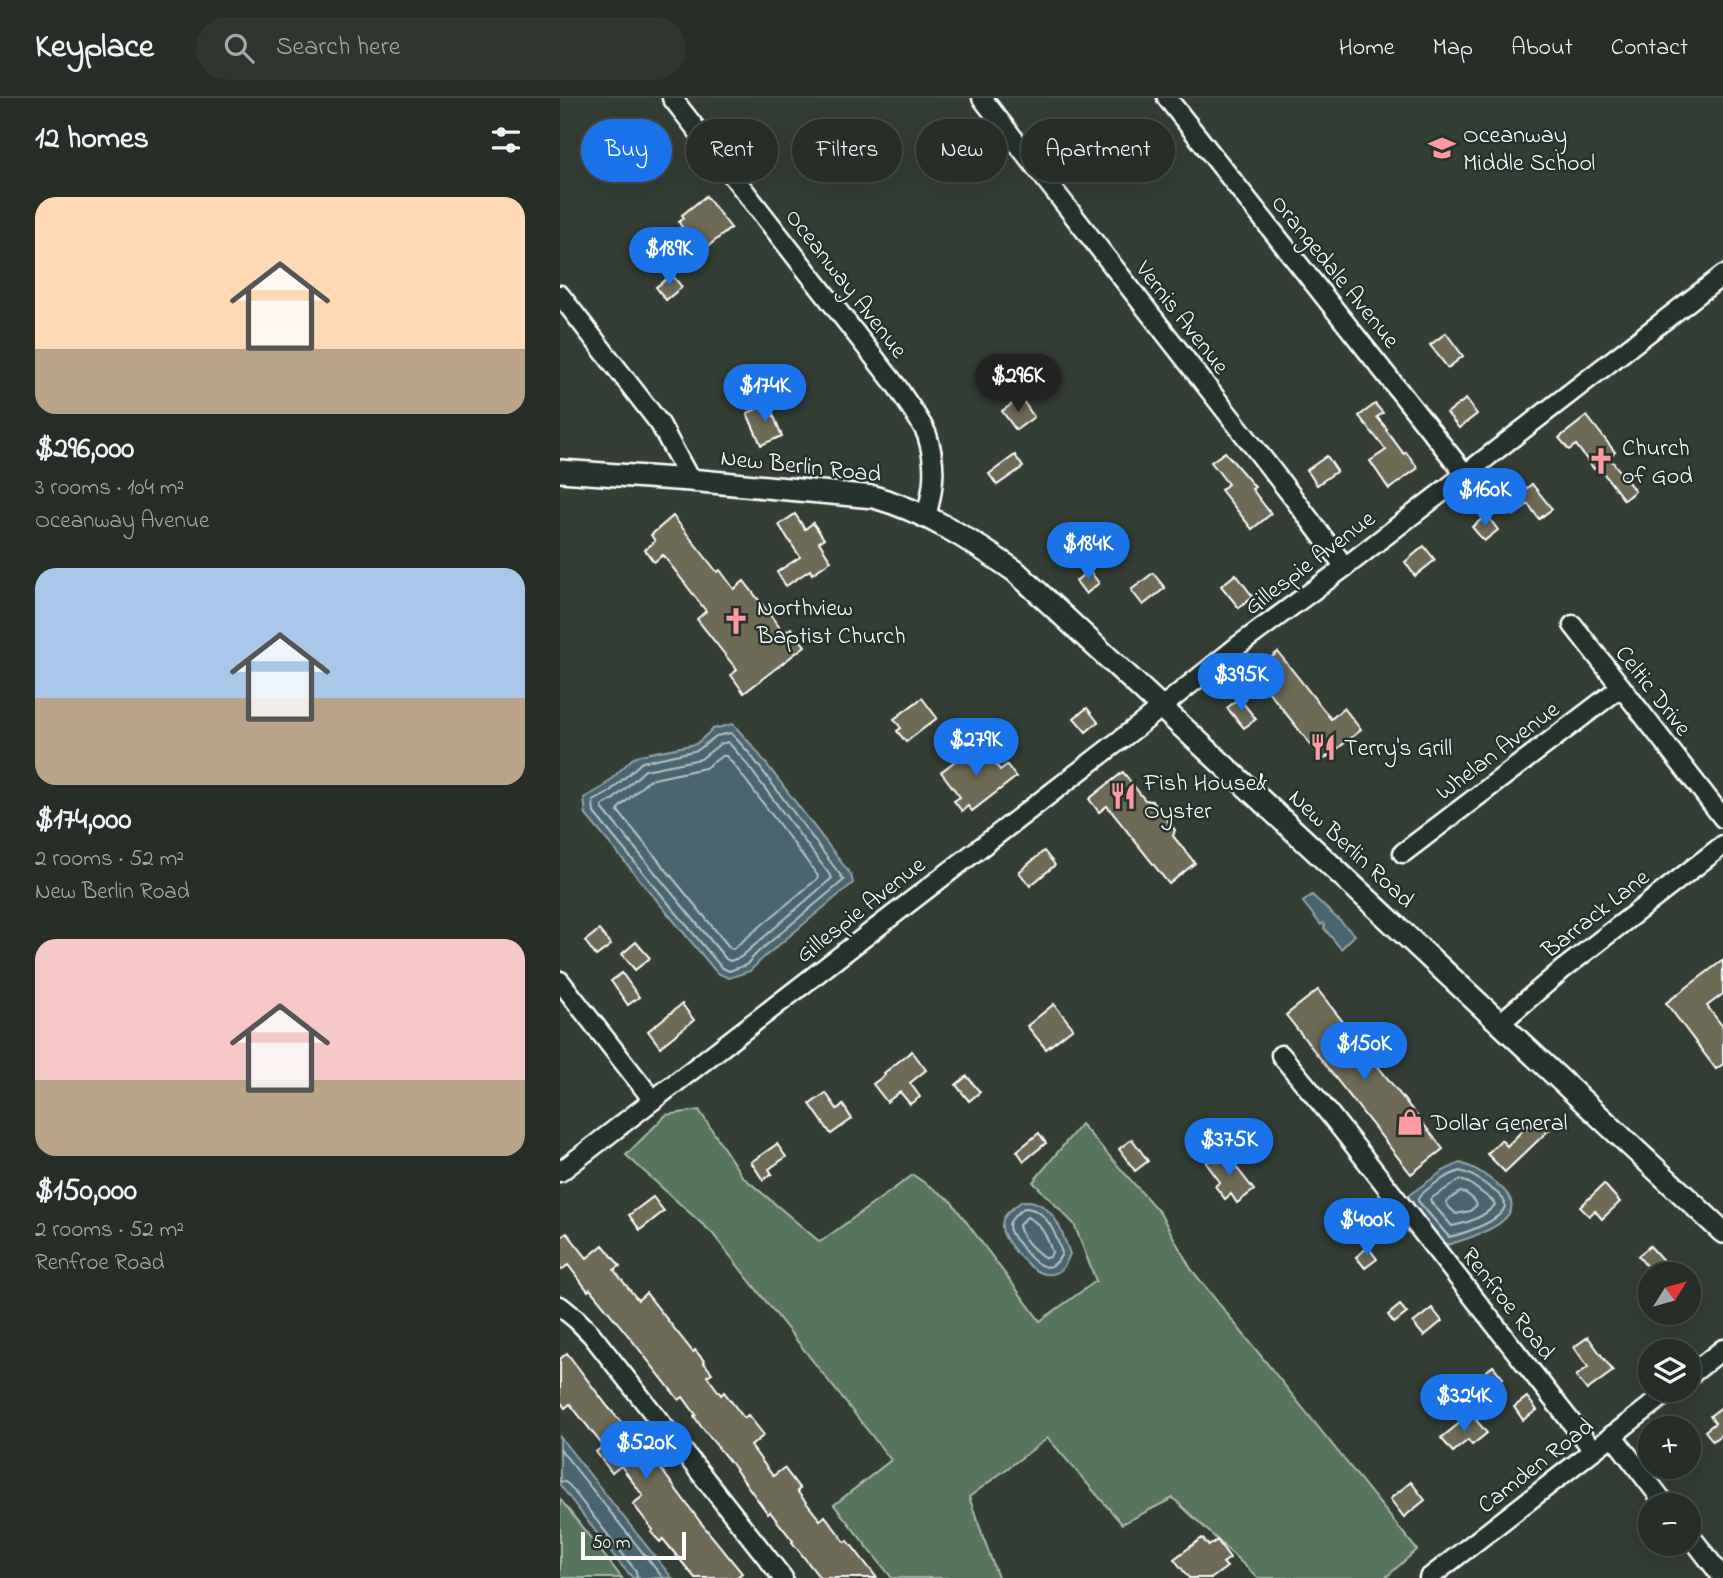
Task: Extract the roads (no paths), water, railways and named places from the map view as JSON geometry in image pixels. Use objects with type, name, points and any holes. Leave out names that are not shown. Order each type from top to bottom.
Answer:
[{"type":"street","name":"Oceanway Avenue","points":[[672,98],[898,388],[926,433],[934,468],[932,495],[926,517]]},
{"type":"street","name":"Vernis Avenue","points":[[982,98],[1345,567]]},
{"type":"street","name":"Orangedale Avenue","points":[[1167,98],[1465,474]]},
{"type":"street","name":"Gillespie Avenue","points":[[560,1172],[1239,645],[1345,567],[1723,275]]},
{"type":"street","points":[[560,295],[660,424],[690,480]]},
{"type":"street","name":"New Berlin Road","points":[[560,471],[874,497],[900,505],[971,541],[1015,571],[1723,1232]]},
{"type":"street","name":"Celtic Drive","points":[[1573,625],[1723,818]]},
{"type":"street","name":"Whelan Avenue","points":[[1403,853],[1621,687]]},
{"type":"street","name":"Barrack Lane","points":[[1499,1024],[1562,970],[1723,845]]},
{"type":"street","points":[[560,981],[653,1101]]},
{"type":"street","name":"Renfroe Road","points":[[1281,1055],[1593,1450]]},
{"type":"street","points":[[560,1306],[591,1334],[783,1578]]},
{"type":"street","points":[[1701,1366],[1723,1349]]},
{"type":"street","name":"Camden Road","points":[[1429,1578],[1656,1402]]},
{"type":"street","points":[[1612,1436],[1657,1493]]},
{"type":"street","points":[[1701,1550],[1723,1578]]},
{"type":"water","points":[[733,724],[851,875],[853,883],[750,971],[729,978],[717,973],[586,815],[584,798],[603,787],[632,759],[640,755],[696,744],[713,729]]},
{"type":"water","points":[[1312,895],[1355,935],[1341,949],[1323,923],[1321,925],[1303,902]]},
{"type":"water","points":[[1460,1163],[1472,1167],[1498,1185],[1509,1197],[1511,1207],[1507,1217],[1497,1225],[1447,1245],[1406,1197],[1443,1171]]},
{"type":"water","points":[[1022,1201],[1042,1205],[1061,1231],[1070,1254],[1063,1268],[1056,1273],[1043,1273],[1030,1266],[1003,1234],[1004,1219]]},
{"type":"water","points":[[560,1437],[672,1578],[633,1578],[622,1566],[560,1485]]},
{"type":"place","name":"Oceanway Middle School","points":[[1442,148]]},
{"type":"place","name":"Church of God","points":[[1601,461]]},
{"type":"place","name":"Northview Baptist Church","points":[[736,621]]},
{"type":"place","name":"Terry's Grill","points":[[1323,747]]},
{"type":"place","name":"Fish House& Oyster","points":[[1123,796]]},
{"type":"place","name":"Dollar General","points":[[1410,1122]]}]
